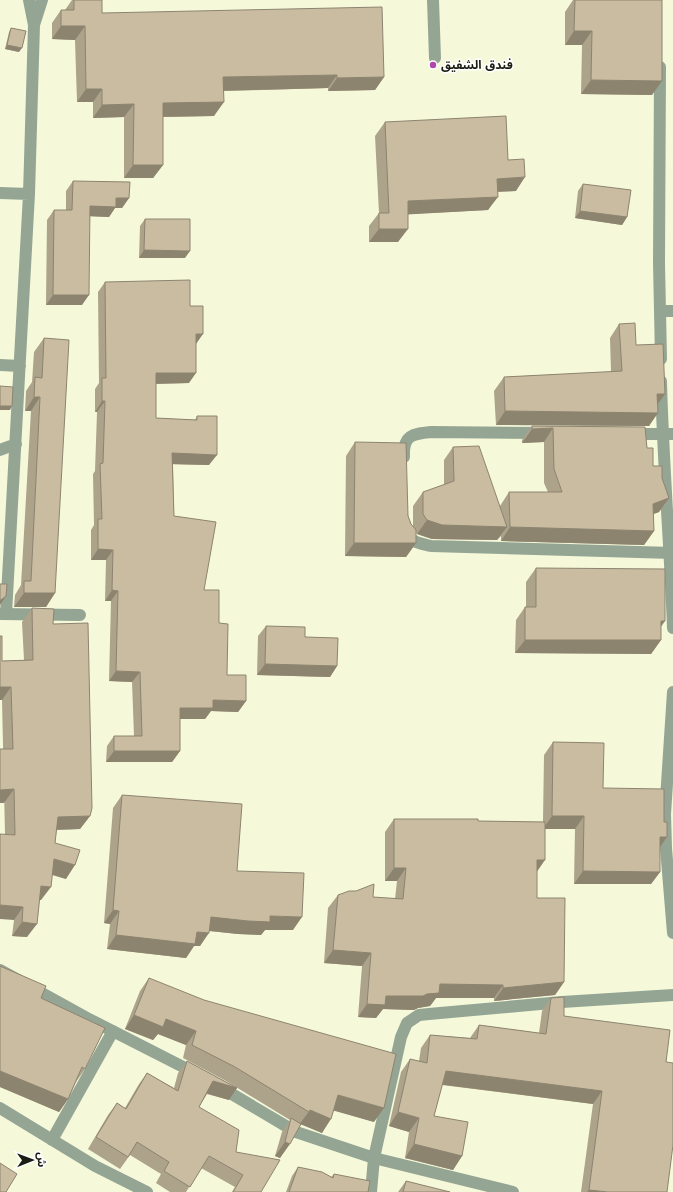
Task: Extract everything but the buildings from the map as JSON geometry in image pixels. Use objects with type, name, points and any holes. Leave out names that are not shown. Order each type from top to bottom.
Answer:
[{"type":"street","points":[[29,0],[34,25],[29,194],[16,444],[5,531],[3,614],[80,615]]},
{"type":"street","points":[[34,25],[42,0]]},
{"type":"street","points":[[433,0],[435,58]]},
{"type":"street","points":[[660,56],[660,311],[668,434],[673,628]]},
{"type":"street","points":[[0,193],[29,194]]},
{"type":"street","points":[[660,311],[673,311]]},
{"type":"street","points":[[0,365],[20,366]]},
{"type":"street","points":[[404,470],[404,449],[407,440],[410,435],[418,433],[559,433]]},
{"type":"street","points":[[615,434],[668,434]]},
{"type":"street","points":[[0,450],[16,444]]},
{"type":"street","points":[[405,521],[409,538],[415,542],[431,546],[672,553]]},
{"type":"street","points":[[673,692],[672,736],[665,814],[666,848],[673,933]]},
{"type":"street","points":[[0,970],[112,1031],[222,1087],[296,1132],[374,1158],[513,1192]]},
{"type":"street","points":[[371,1192],[374,1158],[401,1037],[407,1023],[412,1019],[424,1014],[673,995]]},
{"type":"street","points":[[52,1140],[112,1031]]},
{"type":"street","points":[[0,1108],[95,1166],[147,1192]]},
{"type":"place","name":"فندق الشفيق","points":[[433,65]]}]
